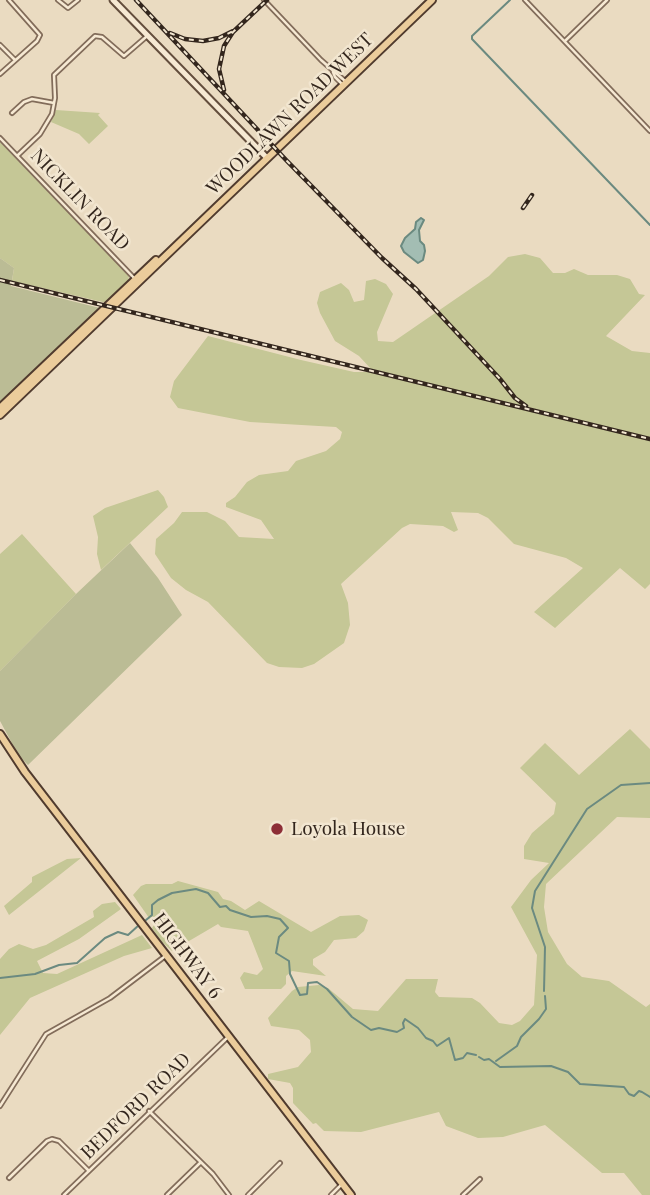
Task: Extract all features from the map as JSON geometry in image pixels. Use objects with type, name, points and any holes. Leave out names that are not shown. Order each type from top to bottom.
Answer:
[{"type":"main road","points":[[113,0],[267,158]]},
{"type":"main road","name":"WOODLAWN ROAD WEST","points":[[0,408],[432,0]]},
{"type":"main road","name":"WOODLAWN ROAD WEST","points":[[0,415],[137,281]]},
{"type":"main road","name":"HIGHWAY 6","points":[[0,734],[25,772],[351,1195]]},
{"type":"street","points":[[0,74],[40,35],[9,0]]},
{"type":"street","points":[[58,0],[68,8],[78,0]]},
{"type":"street","points":[[264,0],[335,77],[345,84]]},
{"type":"street","points":[[525,0],[650,131]]},
{"type":"street","points":[[565,41],[607,0]]},
{"type":"street","points":[[18,155],[45,128],[54,103],[54,75],[95,36],[102,37],[125,56],[148,35]]},
{"type":"street","points":[[0,45],[15,60]]},
{"type":"street","points":[[12,113],[32,99],[54,103]]},
{"type":"street","name":"NICKLIN ROAD","points":[[0,138],[137,281]]},
{"type":"street","points":[[0,1107],[47,1034],[110,998],[166,955]]},
{"type":"street","name":"BEDFORD ROAD","points":[[64,1195],[229,1037]]},
{"type":"street","points":[[149,1111],[219,1181],[229,1195]]},
{"type":"street","points":[[9,1178],[52,1139],[59,1141],[89,1171]]},
{"type":"street","points":[[167,1195],[200,1163]]},
{"type":"street","points":[[248,1195],[280,1163]]},
{"type":"street","points":[[463,1195],[480,1179]]},
{"type":"street","points":[[331,1195],[342,1184]]},
{"type":"green space","points":[[56,110],[100,113],[98,115],[108,126],[89,144],[79,134],[51,122]]},
{"type":"green space","points":[[0,142],[129,275],[128,283],[107,303],[12,281],[14,268],[0,258]]},
{"type":"green space","points":[[525,254],[540,258],[553,273],[565,273],[574,269],[588,275],[617,275],[630,279],[639,294],[645,295],[606,336],[632,351],[650,353],[650,584],[645,589],[620,568],[555,628],[534,612],[583,568],[566,558],[514,544],[488,518],[478,513],[451,512],[458,530],[454,532],[443,526],[410,524],[402,528],[341,584],[348,603],[350,625],[344,643],[314,664],[302,668],[279,667],[267,663],[208,602],[171,578],[155,554],[156,539],[182,512],[207,512],[225,521],[239,537],[274,539],[261,520],[226,507],[226,503],[235,497],[247,482],[259,475],[288,471],[296,461],[326,451],[340,439],[342,432],[336,427],[250,422],[178,408],[170,397],[174,381],[208,336],[354,372],[370,372],[371,369],[359,356],[335,341],[320,313],[317,303],[320,292],[341,283],[349,290],[354,302],[364,300],[366,281],[375,279],[386,284],[393,294],[377,332],[378,341],[393,342],[489,276],[508,257]]},
{"type":"green space","points":[[0,258],[14,268],[11,286],[100,308],[0,403]]},
{"type":"green space","points":[[158,490],[168,507],[101,570],[93,516],[105,508]]},
{"type":"green space","points":[[22,534],[76,594],[0,671],[0,554]]},
{"type":"green space","points":[[130,543],[158,578],[182,615],[28,765],[19,756],[0,721],[0,671]]},
{"type":"green space","points":[[630,729],[650,749],[650,818],[617,817],[546,884],[544,907],[548,932],[567,964],[582,977],[609,981],[646,1007],[650,1004],[650,1195],[642,1195],[624,1173],[602,1173],[545,1125],[503,1137],[478,1138],[446,1126],[439,1112],[361,1132],[324,1131],[316,1123],[313,1124],[293,1103],[293,1088],[290,1083],[268,1079],[268,1074],[298,1067],[311,1052],[310,1040],[299,1030],[271,1026],[268,1018],[298,987],[319,985],[328,988],[353,1009],[378,1011],[406,979],[438,979],[435,992],[439,997],[472,998],[499,1023],[512,1025],[520,1021],[534,1005],[537,955],[511,907],[531,880],[549,863],[524,859],[524,846],[532,833],[554,814],[556,803],[520,768],[545,743],[579,775]]},
{"type":"green space","points":[[81,858],[9,915],[4,906],[32,882],[32,877],[67,859]]},
{"type":"green space","points":[[178,881],[218,892],[223,899],[245,910],[259,901],[311,932],[340,916],[359,915],[368,920],[364,931],[356,938],[334,940],[325,952],[313,959],[313,965],[326,976],[292,971],[286,976],[286,984],[281,989],[245,989],[240,978],[244,972],[257,975],[263,969],[248,931],[221,927],[218,924],[172,951],[161,941],[152,928],[154,925],[133,895],[146,884],[172,884]]},
{"type":"green space","points":[[115,902],[121,909],[79,939],[37,961],[43,973],[57,974],[142,935],[152,948],[124,956],[30,998],[0,1035],[0,959],[9,949],[19,944],[33,949],[46,945],[94,917],[93,911],[102,904]]},
{"type":"shaded area","points":[[421,218],[424,220],[419,230],[420,241],[425,251],[423,260],[418,263],[404,252],[401,246]]},
{"type":"waterway","points":[[510,0],[472,39],[650,225]]},
{"type":"waterway","points":[[544,991],[545,947],[532,908],[535,891],[587,809],[621,785],[650,783]]},
{"type":"waterway","points":[[146,920],[152,915],[152,905],[158,900],[172,893],[196,889],[208,893],[220,907],[226,906],[251,917],[280,919],[288,928],[279,937],[276,953],[289,961],[290,974],[300,995],[307,994],[308,983],[317,982],[327,989],[352,1017],[371,1030],[379,1028],[397,1032],[404,1028],[405,1019],[437,1046],[449,1038],[455,1060],[463,1058],[467,1053],[476,1055]]},
{"type":"waterway","points":[[0,978],[35,974],[59,965],[77,963],[105,938],[118,932],[128,935],[139,925]]},
{"type":"waterway","points":[[496,1061],[517,1046],[521,1037],[539,1019],[546,1009],[545,996]]},
{"type":"waterway","points":[[479,1057],[489,1059],[500,1067],[551,1066],[568,1072],[580,1084],[624,1087],[634,1096],[639,1091],[650,1097]]},
{"type":"railway","points":[[136,0],[287,161],[416,289],[515,398],[526,406]]},
{"type":"railway","points":[[224,90],[219,69],[224,46],[233,32],[267,0]]},
{"type":"railway","points":[[170,33],[185,39],[203,41],[219,38],[233,31]]},
{"type":"railway","points":[[523,208],[532,195]]},
{"type":"railway","points":[[0,280],[650,439]]},
{"type":"place","name":"Loyola House","points":[[277,829]]}]
